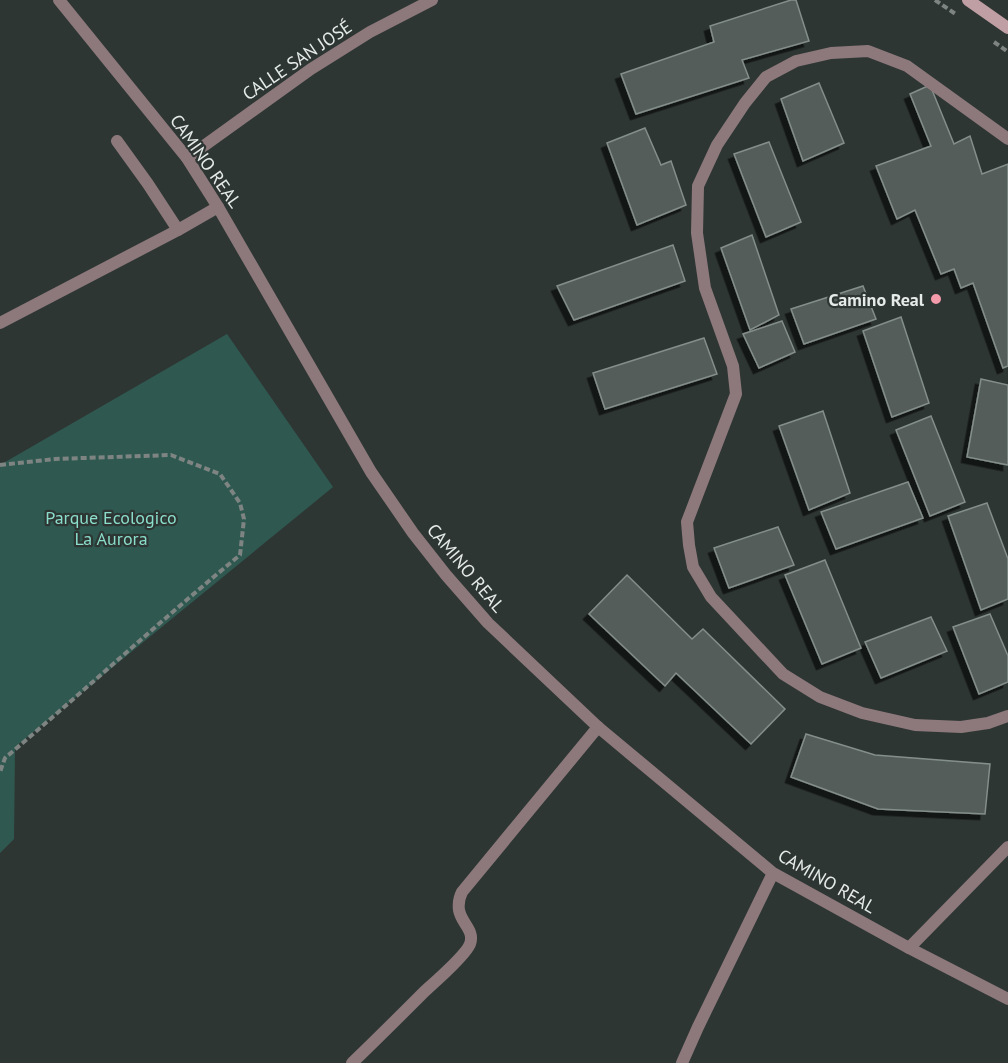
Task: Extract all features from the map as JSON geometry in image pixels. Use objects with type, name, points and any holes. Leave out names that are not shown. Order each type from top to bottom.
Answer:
[{"type":"main road","points":[[968,0],[1008,28]]},
{"type":"street","name":"CAMINO REAL","points":[[59,0],[187,158],[218,207],[371,472],[413,533],[488,623],[598,727],[773,873],[909,948],[1008,999]]},
{"type":"street","name":"CALLE SAN JOSÉ","points":[[187,158],[311,69],[370,32],[432,0]]},
{"type":"street","points":[[1008,138],[907,66],[868,51],[831,52],[796,61],[766,77],[745,103],[717,145],[698,186],[698,233],[705,288],[733,366],[736,394],[687,522],[693,567],[711,597],[783,674],[820,697],[862,713],[915,725],[961,727],[988,723],[1008,716]]},
{"type":"street","points":[[117,141],[178,231]]},
{"type":"street","points":[[0,323],[178,231],[218,207]]},
{"type":"street","points":[[352,1063],[469,947],[471,937],[469,930],[459,912],[458,901],[462,892],[598,727]]},
{"type":"street","points":[[909,948],[1008,847]]},
{"type":"street","points":[[682,1063],[773,873]]},
{"type":"path","points":[[0,465],[55,459],[171,455],[220,474],[240,503],[244,519],[240,555],[76,698],[2,759],[0,772]]},
{"type":"green space","name":"Parque Ecologico La Aurora","points":[[227,334],[333,487],[15,747],[14,839],[0,853],[0,465]]},
{"type":"building","points":[[796,0],[809,41],[742,60],[749,78],[636,114],[621,74],[714,42],[710,26]]},
{"type":"building","points":[[819,83],[844,143],[803,161],[781,99]]},
{"type":"building","points":[[930,85],[954,144],[970,136],[982,174],[1008,164],[1008,366],[1003,368],[973,283],[961,288],[954,269],[941,274],[915,210],[897,219],[876,166],[931,146],[910,94]]},
{"type":"building","points":[[645,128],[661,165],[671,161],[686,205],[637,225],[607,143]]},
{"type":"building","points":[[769,142],[801,222],[766,237],[734,154]]},
{"type":"building","points":[[752,235],[779,315],[750,330],[721,248]]},
{"type":"building","points":[[673,245],[685,281],[574,320],[557,286]]},
{"type":"building","points":[[863,286],[876,319],[804,344],[791,309]]},
{"type":"building","points":[[901,317],[929,403],[892,417],[863,331]]},
{"type":"building","points":[[782,321],[795,352],[759,368],[743,334]]},
{"type":"building","points":[[704,338],[717,374],[605,409],[593,373]]},
{"type":"building","points":[[981,379],[1008,385],[1008,465],[967,457]]},
{"type":"building","points":[[823,411],[850,493],[809,510],[779,426]]},
{"type":"building","points":[[931,416],[965,502],[930,516],[896,430]]},
{"type":"building","points":[[908,482],[923,518],[836,549],[821,512]]},
{"type":"building","points":[[987,503],[1008,559],[1008,599],[981,610],[948,516]]},
{"type":"building","points":[[778,527],[794,565],[729,588],[714,548]]},
{"type":"building","points":[[825,560],[861,648],[822,664],[785,575]]},
{"type":"building","points":[[627,575],[692,639],[703,629],[785,709],[751,744],[676,673],[665,686],[589,614]]},
{"type":"building","points":[[990,614],[1008,656],[1008,682],[979,694],[953,627]]},
{"type":"building","points":[[931,617],[947,651],[881,678],[865,642]]},
{"type":"building","points":[[806,734],[875,755],[990,764],[985,814],[878,809],[791,777]]},
{"type":"place","name":"Camino Real","points":[[936,299]]}]
